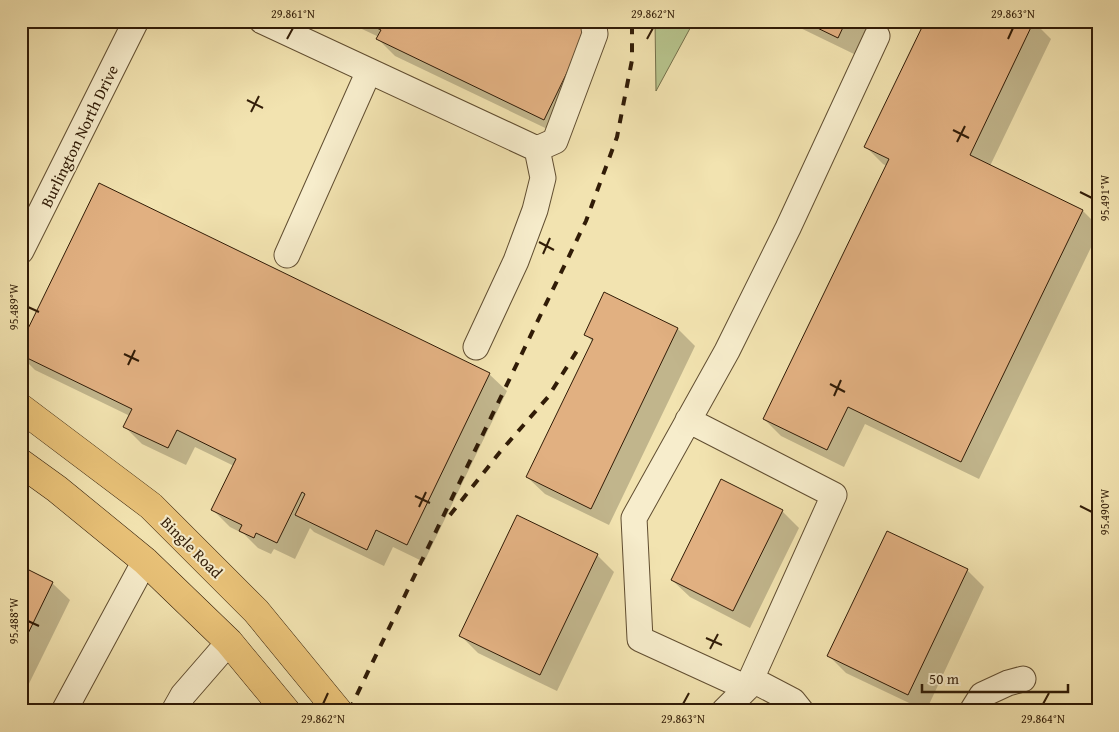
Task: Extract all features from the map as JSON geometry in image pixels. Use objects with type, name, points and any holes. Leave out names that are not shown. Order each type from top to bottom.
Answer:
[{"type":"main road","name":"Bingle Road","points":[[21,408],[151,506],[256,611],[338,711]]},
{"type":"main road","points":[[21,463],[57,489],[145,561],[229,642],[286,711]]},
{"type":"main road","points":[[229,642],[256,611]]},
{"type":"street","name":"Burlington North Drive","points":[[21,251],[136,21]]},
{"type":"street","points":[[262,21],[537,149]]},
{"type":"street","points":[[537,149],[554,140],[595,34],[592,21]]},
{"type":"street","points":[[801,711],[793,702],[640,639],[634,518],[727,351],[788,228],[877,36]]},
{"type":"street","points":[[287,255],[369,71]]},
{"type":"street","points":[[476,347],[516,261],[535,210],[543,178],[537,149]]},
{"type":"street","points":[[688,420],[834,495],[749,683],[724,711]]},
{"type":"street","points":[[64,711],[145,561]]},
{"type":"street","points":[[174,711],[183,695],[229,642]]},
{"type":"street","points":[[972,711],[982,695],[1008,682],[1023,678]]},
{"type":"green space","points":[[655,21],[694,21],[656,91]]},
{"type":"building","points":[[362,21],[576,21],[589,27],[544,120],[376,39],[381,30]]},
{"type":"building","points":[[803,21],[846,21],[838,38]]},
{"type":"building","points":[[925,21],[1034,21],[970,155],[1083,210],[961,462],[848,407],[827,450],[763,419],[889,159],[864,147]]},
{"type":"building","points":[[99,183],[490,373],[407,545],[376,530],[367,550],[295,515],[305,494],[302,492],[277,543],[256,533],[254,538],[239,531],[242,525],[211,510],[236,459],[177,430],[168,448],[123,427],[132,409],[21,355],[21,343]]},
{"type":"building","points":[[604,292],[678,328],[591,509],[526,477],[593,339],[584,335]]},
{"type":"building","points":[[721,479],[783,510],[733,611],[671,580]]},
{"type":"building","points":[[517,515],[598,554],[540,675],[459,636]]},
{"type":"building","points":[[887,531],[968,569],[908,695],[827,656]]},
{"type":"building","points":[[21,566],[53,582],[21,648]]},
{"type":"railway","points":[[349,711],[586,221],[617,137],[632,60],[632,21]]},
{"type":"railway","points":[[450,515],[500,452],[548,397],[580,346]]}]
